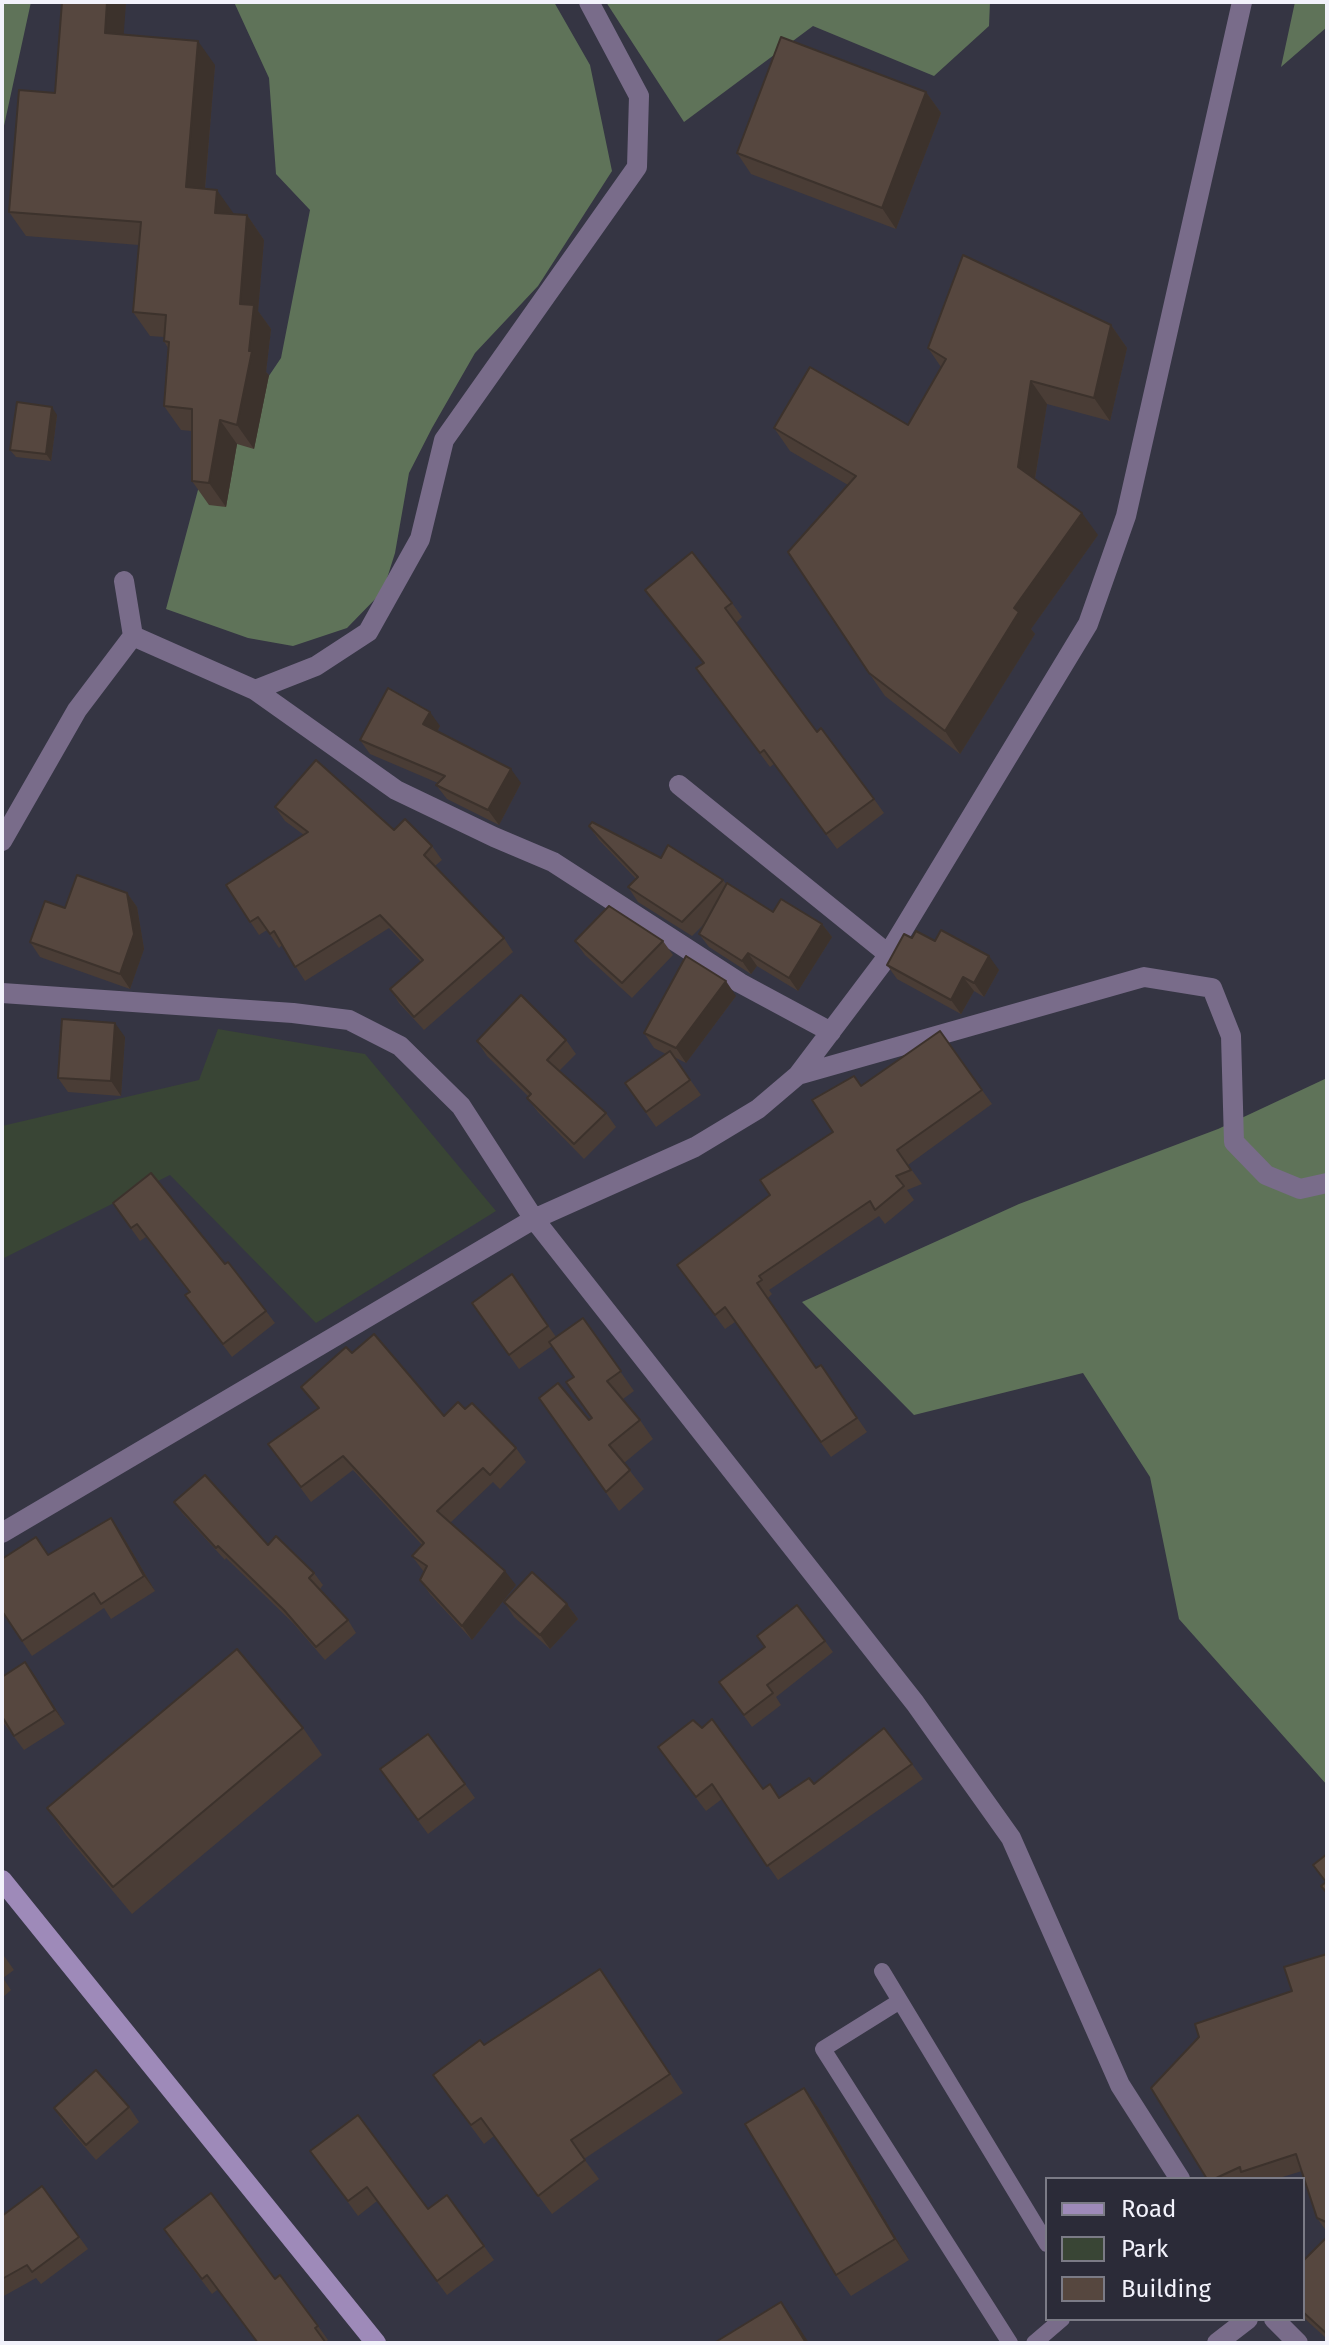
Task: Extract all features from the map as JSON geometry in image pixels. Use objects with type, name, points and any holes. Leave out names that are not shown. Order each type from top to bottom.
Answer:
[{"type":"street","points":[[255,690],[316,666],[368,632],[420,539],[444,440],[637,167],[639,96],[589,2]]},
{"type":"street","points":[[2,1533],[534,1219],[695,1147],[758,1109],[798,1075],[888,954],[1088,624],[1126,516],[1242,2]]},
{"type":"street","points":[[2,841],[77,710],[133,636],[124,581]]},
{"type":"street","points":[[133,636],[255,690],[396,790],[553,862],[740,983],[831,1032]]},
{"type":"street","points":[[679,785],[888,954]]},
{"type":"street","points":[[798,1075],[1144,977],[1212,988],[1231,1036],[1234,1142],[1266,1175],[1300,1189],[1327,1183]]},
{"type":"street","points":[[2,993],[293,1013],[349,1020],[400,1046],[461,1106],[534,1219],[915,1703],[1011,1838],[1120,2085],[1179,2177]]},
{"type":"street","points":[[2,1880],[376,2343]]},
{"type":"street","points":[[1217,2343],[1245,2321]]},
{"type":"street","points":[[1276,2321],[1298,2343]]},
{"type":"lane","points":[[882,1971],[1045,2241]]},
{"type":"lane","points":[[900,2001],[823,2049],[1010,2343]]},
{"type":"lane","points":[[1034,2343],[1060,2321]]},
{"type":"green space","points":[[2,2],[31,2],[2,135]]},
{"type":"green space","points":[[234,2],[554,2],[590,65],[612,171],[538,286],[475,353],[432,428],[409,473],[395,553],[383,591],[347,628],[293,646],[248,638],[166,609],[202,475],[281,358],[310,210],[276,174],[269,78]]},
{"type":"green space","points":[[606,2],[990,2],[989,26],[934,76],[813,26],[684,122]]},
{"type":"green space","points":[[1295,2],[1327,2],[1327,27],[1281,67]]},
{"type":"green space","points":[[218,1029],[365,1054],[496,1211],[316,1323],[170,1175],[2,1259],[2,1126],[199,1080]]},
{"type":"green space","points":[[1327,1078],[1327,1785],[1179,1619],[1150,1477],[1083,1373],[914,1415],[802,1302],[1019,1204],[1218,1129]]},
{"type":"building","points":[[62,2],[107,2],[105,33],[198,41],[186,187],[217,190],[215,213],[247,215],[240,304],[254,305],[249,351],[252,351],[237,425],[220,420],[209,483],[192,481],[192,409],[164,406],[169,342],[164,341],[166,315],[133,312],[141,222],[9,212],[19,90],[55,93]]},
{"type":"building","points":[[781,37],[926,92],[882,208],[737,153]]},
{"type":"building","points":[[963,255],[1111,325],[1094,398],[1031,381],[1018,467],[1082,513],[1014,608],[1019,612],[945,731],[869,673],[788,552],[856,476],[774,428],[810,367],[908,425],[946,359],[928,348]]},
{"type":"building","points":[[17,402],[52,407],[46,454],[10,450]]},
{"type":"building","points":[[692,552],[732,603],[725,608],[817,732],[821,728],[874,799],[826,834],[764,750],[760,753],[696,668],[704,663],[645,590]]},
{"type":"building","points":[[388,688],[430,712],[423,724],[511,769],[488,810],[436,785],[445,776],[360,740]]},
{"type":"building","points":[[316,760],[394,830],[405,819],[432,846],[424,855],[504,938],[414,1017],[390,989],[423,960],[380,915],[295,967],[274,931],[270,934],[258,917],[250,922],[226,885],[308,832],[275,807]]},
{"type":"building","points":[[592,822],[661,858],[668,845],[723,880],[682,922],[628,887],[638,877],[589,826]]},
{"type":"building","points":[[77,875],[127,893],[134,934],[120,974],[30,942],[45,901],[65,908]]},
{"type":"building","points":[[727,883],[773,912],[781,899],[822,924],[789,978],[748,953],[742,961],[699,934]]},
{"type":"building","points":[[609,906],[663,941],[622,983],[575,941]]},
{"type":"building","points":[[941,930],[989,956],[974,983],[963,977],[951,1000],[887,965],[904,934],[912,938],[916,931],[935,941]]},
{"type":"building","points":[[686,956],[726,981],[676,1048],[644,1033]]},
{"type":"building","points":[[521,995],[566,1040],[547,1060],[606,1113],[574,1144],[527,1098],[531,1094],[477,1041]]},
{"type":"building","points":[[62,1019],[115,1023],[111,1081],[58,1078]]},
{"type":"building","points":[[940,1031],[982,1090],[897,1150],[911,1170],[896,1176],[904,1186],[875,1210],[870,1201],[759,1276],[762,1280],[757,1283],[816,1368],[821,1365],[857,1418],[821,1442],[725,1307],[715,1315],[677,1265],[770,1195],[760,1180],[833,1132],[812,1100],[854,1076],[861,1086]]},
{"type":"building","points":[[670,1051],[690,1080],[646,1112],[625,1083]]},
{"type":"building","points":[[151,1173],[266,1311],[223,1344],[185,1295],[190,1292],[137,1224],[131,1228],[113,1203]]},
{"type":"building","points":[[512,1274],[548,1326],[509,1355],[472,1303]]},
{"type":"building","points":[[583,1318],[621,1371],[607,1381],[640,1420],[609,1445],[630,1470],[606,1492],[539,1398],[558,1383],[589,1420],[592,1418],[566,1382],[574,1377],[549,1342]]},
{"type":"building","points":[[374,1334],[444,1416],[458,1402],[465,1409],[472,1403],[516,1448],[490,1475],[483,1468],[437,1511],[505,1571],[462,1626],[420,1580],[427,1566],[412,1556],[424,1543],[343,1456],[301,1487],[268,1444],[319,1408],[301,1387],[346,1347],[352,1353]]},
{"type":"building","points":[[205,1475],[268,1545],[276,1536],[314,1573],[309,1578],[348,1620],[316,1647],[284,1610],[218,1546],[216,1548],[174,1502]]},
{"type":"building","points":[[111,1518],[144,1576],[101,1604],[94,1593],[22,1641],[2,1611],[2,1559],[36,1537],[48,1555]]},
{"type":"building","points":[[532,1572],[567,1604],[540,1635],[504,1602]]},
{"type":"building","points":[[797,1605],[825,1641],[767,1685],[773,1693],[744,1715],[719,1682],[765,1647],[757,1636]]},
{"type":"building","points":[[237,1649],[303,1728],[113,1887],[47,1808]]},
{"type":"building","points":[[25,1662],[55,1710],[14,1736],[2,1719],[2,1677]]},
{"type":"building","points":[[712,1719],[763,1789],[770,1784],[779,1798],[809,1778],[814,1784],[884,1728],[912,1764],[767,1866],[712,1784],[696,1797],[658,1747],[693,1720],[702,1728]]},
{"type":"building","points":[[428,1734],[465,1784],[418,1820],[380,1769]]},
{"type":"building","points":[[1327,1854],[1327,1893],[1321,1886],[1326,1882],[1313,1865]]},
{"type":"building","points":[[1327,1954],[1327,2227],[1326,2222],[1317,2218],[1296,2154],[1241,2172],[1240,2167],[1218,2177],[1206,2177],[1151,2088],[1199,2037],[1195,2024],[1292,1991],[1284,1967]]},
{"type":"building","points":[[600,1969],[670,2074],[571,2140],[585,2160],[538,2196],[481,2118],[471,2125],[433,2075],[480,2040],[484,2045]]},
{"type":"building","points":[[96,2070],[129,2107],[86,2145],[54,2108]]},
{"type":"building","points":[[804,2088],[895,2239],[836,2275],[745,2124]]},
{"type":"building","points":[[358,2115],[428,2209],[447,2195],[484,2246],[437,2281],[367,2187],[348,2201],[310,2151]]},
{"type":"building","points":[[42,2186],[79,2237],[32,2272],[27,2265],[2,2279],[2,2216]]},
{"type":"building","points":[[211,2193],[275,2279],[280,2275],[318,2326],[315,2328],[326,2343],[258,2343],[207,2275],[202,2279],[164,2229]]},
{"type":"building","points":[[1327,2237],[1327,2334],[1305,2314],[1305,2259]]},
{"type":"building","points":[[781,2302],[806,2343],[714,2343]]}]
